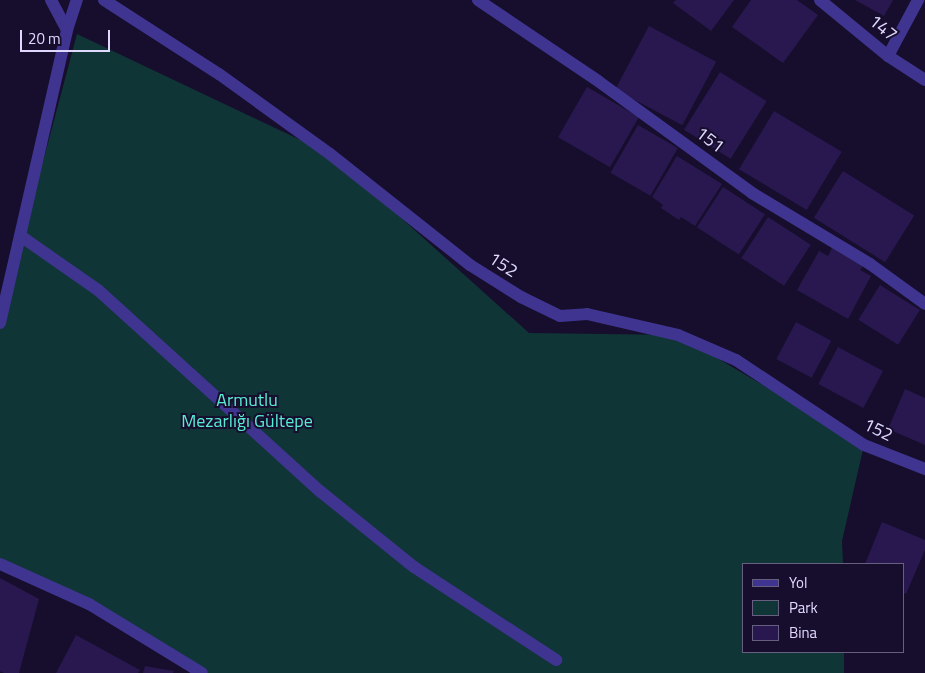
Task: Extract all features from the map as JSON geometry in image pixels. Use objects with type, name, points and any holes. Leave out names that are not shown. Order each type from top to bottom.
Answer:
[{"type":"street","points":[[51,0],[67,30]]},
{"type":"street","points":[[0,323],[22,237],[67,30],[77,0]]},
{"type":"street","name":"152","points":[[104,0],[227,80],[330,154],[470,265],[521,298],[560,316],[587,314],[686,338],[736,360],[864,445],[925,469]]},
{"type":"street","name":"151","points":[[478,0],[598,81],[752,193],[870,264],[925,304]]},
{"type":"street","name":"147","points":[[820,0],[888,56],[925,80]]},
{"type":"street","points":[[888,56],[918,0]]},
{"type":"street","points":[[22,237],[98,290],[321,492],[414,567],[556,660]]},
{"type":"street","points":[[0,564],[89,604],[202,673]]},
{"type":"green space","name":"Armutlu Mezarlığı Gültepe","points":[[77,34],[330,154],[529,333],[678,335],[864,445],[842,541],[843,563],[742,563],[742,653],[844,653],[844,673],[202,673],[89,604],[0,564],[0,323]]},
{"type":"building","points":[[676,0],[734,0],[711,31],[673,3]]},
{"type":"building","points":[[751,0],[797,0],[818,15],[783,63],[732,27]]},
{"type":"building","points":[[855,0],[893,0],[884,16]]},
{"type":"building","points":[[649,26],[716,62],[682,125],[615,90]]},
{"type":"building","points":[[720,72],[767,101],[731,159],[684,130]]},
{"type":"building","points":[[587,87],[639,117],[610,167],[558,137]]},
{"type":"building","points":[[774,111],[842,152],[807,210],[739,169]]},
{"type":"building","points":[[638,125],[678,148],[650,196],[610,173]]},
{"type":"building","points":[[677,156],[722,184],[695,226],[681,217],[679,220],[661,208],[663,205],[652,197]]},
{"type":"building","points":[[843,171],[914,216],[885,262],[814,218]]},
{"type":"building","points":[[723,187],[765,214],[739,254],[697,227]]},
{"type":"building","points":[[768,217],[811,245],[784,286],[741,258]]},
{"type":"building","points":[[832,248],[863,266],[860,270],[871,276],[848,319],[797,290],[819,251],[828,256]]},
{"type":"building","points":[[880,285],[920,310],[898,345],[858,320]]},
{"type":"building","points":[[796,322],[831,341],[812,378],[776,359]]},
{"type":"building","points":[[838,347],[883,371],[863,408],[818,384]]},
{"type":"building","points":[[905,389],[925,398],[925,445],[888,429]]},
{"type":"building","points":[[882,522],[925,540],[925,550],[906,594],[905,563],[865,563]]},
{"type":"building","points":[[0,578],[39,599],[19,673],[4,673],[0,671]]},
{"type":"building","points":[[76,635],[140,670],[138,673],[56,673]]},
{"type":"building","points":[[145,666],[174,671],[173,673],[143,673]]}]
